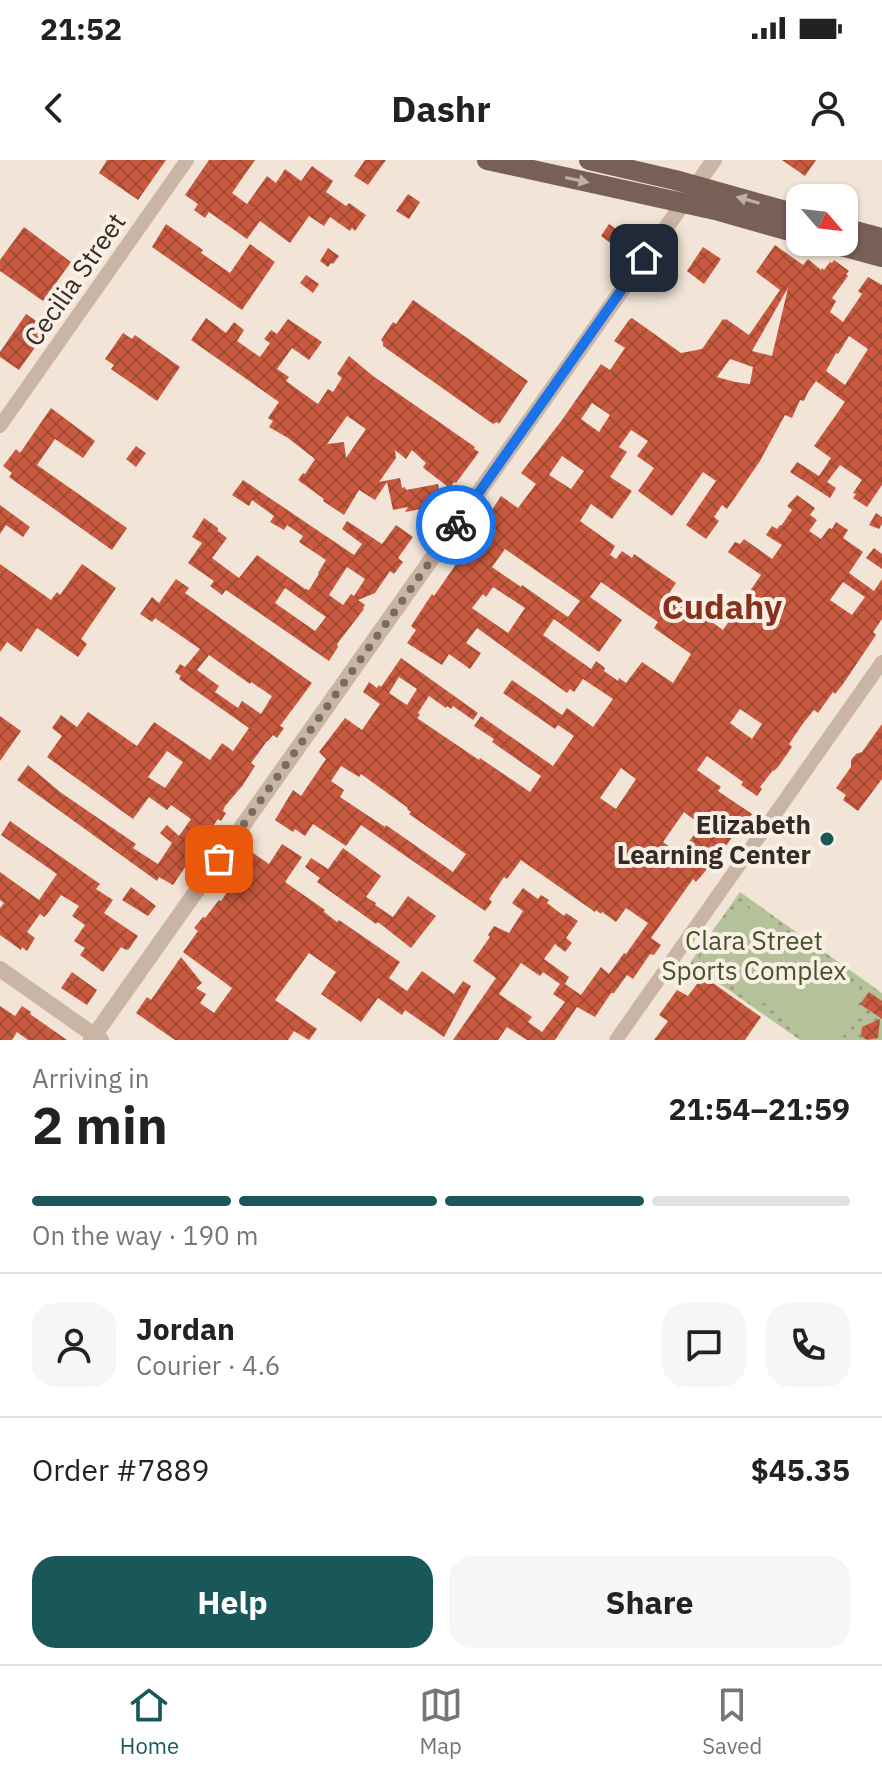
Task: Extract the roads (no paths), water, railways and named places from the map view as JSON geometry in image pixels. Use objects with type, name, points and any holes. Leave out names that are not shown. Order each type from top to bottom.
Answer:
[{"type":"main road","points":[[487,160],[683,203],[786,230]]},
{"type":"main road","points":[[589,160],[786,211]]},
{"type":"main road","points":[[858,232],[882,238]]},
{"type":"main road","points":[[858,251],[882,257]]},
{"type":"street","name":"Cecilia Street","points":[[0,426],[187,160]]},
{"type":"street","points":[[0,969],[95,1039],[714,160]]},
{"type":"street","points":[[616,1040],[882,662]]},
{"type":"place","name":"Elizabeth Learning Center","points":[[827,839]]},
{"type":"district","name":"Cudahy","points":[[722,606]]},
{"type":"park label","name":"Clara Street Sports Complex","points":[[754,955]]}]
